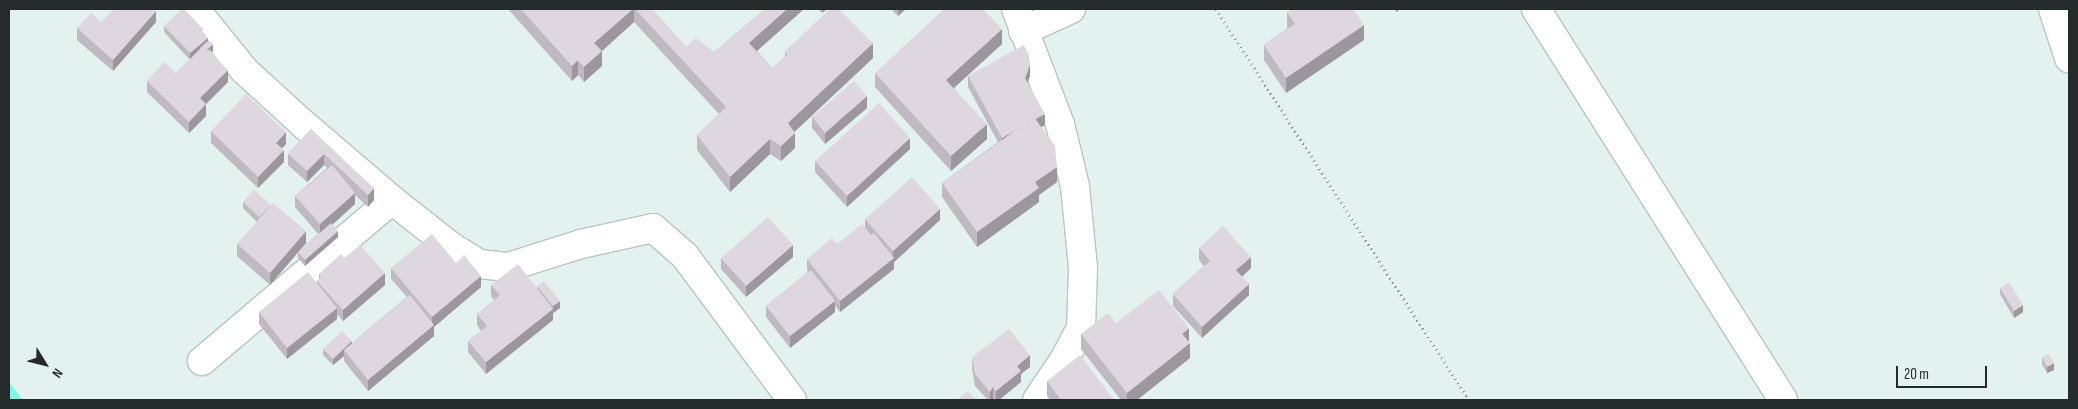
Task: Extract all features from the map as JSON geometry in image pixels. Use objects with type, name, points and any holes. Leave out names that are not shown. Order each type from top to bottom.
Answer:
[{"type":"street","points":[[195,9],[244,70],[392,200],[452,247],[479,264],[508,267],[581,244],[653,228],[685,256],[792,400]]},
{"type":"street","points":[[1037,400],[1064,360],[1081,328],[1083,268],[1074,186],[1060,124],[1019,20],[1071,9]]},
{"type":"street","points":[[1536,9],[1784,400]]},
{"type":"street","points":[[2054,9],[2069,58]]},
{"type":"street","points":[[202,361],[392,200]]},
{"type":"path","points":[[1216,9],[1469,400]]},
{"type":"green space","points":[[9,382],[23,400],[9,400]]},
{"type":"building","points":[[114,9],[154,9],[156,11],[113,60],[77,28],[91,13],[101,22]]},
{"type":"building","points":[[182,9],[204,30],[202,31],[208,38],[190,53],[164,26]]},
{"type":"building","points":[[521,9],[633,9],[594,43],[602,51],[584,67],[578,60],[572,66]]},
{"type":"building","points":[[635,9],[652,9],[686,47],[696,38],[714,52],[765,9],[787,9],[749,43],[772,68],[787,55],[785,51],[830,9],[839,9],[873,43],[788,123],[795,133],[781,146],[770,139],[730,177],[697,135],[726,107]]},
{"type":"building","points":[[944,9],[983,9],[1002,29],[946,80],[987,124],[951,156],[875,73]]},
{"type":"building","points":[[1292,9],[1353,9],[1364,25],[1286,78],[1264,45],[1295,24],[1287,12]]},
{"type":"building","points":[[209,40],[213,44],[207,50],[203,46],[200,48]]},
{"type":"building","points":[[1024,45],[1029,55],[1030,64],[1025,78],[1045,114],[1035,119],[1034,117],[1002,138],[968,76]]},
{"type":"building","points":[[203,46],[228,70],[200,98],[206,104],[189,122],[147,81],[164,62],[176,73]]},
{"type":"building","points":[[209,49],[217,58],[216,59],[208,51]]},
{"type":"building","points":[[854,81],[867,96],[825,133],[812,117]]},
{"type":"building","points":[[246,94],[286,132],[276,143],[284,150],[258,177],[211,131]]},
{"type":"building","points":[[879,103],[910,138],[847,196],[815,161]]},
{"type":"building","points":[[1034,117],[1055,146],[1057,167],[1035,182],[1039,188],[977,232],[942,183]]},
{"type":"building","points":[[311,129],[374,188],[368,195],[324,154],[307,171],[288,154]]},
{"type":"building","points":[[332,165],[355,193],[320,224],[295,196]]},
{"type":"building","points":[[912,177],[940,209],[893,251],[865,219]]},
{"type":"building","points":[[254,190],[271,205],[259,217],[243,202]]},
{"type":"building","points":[[273,203],[306,231],[270,273],[237,244]]},
{"type":"building","points":[[768,217],[793,245],[746,286],[721,258]]},
{"type":"building","points":[[331,223],[338,231],[305,260],[298,252]]},
{"type":"building","points":[[862,224],[871,235],[874,233],[894,258],[840,301],[807,259],[832,238],[837,244]]},
{"type":"building","points":[[1223,226],[1251,257],[1236,270],[1249,284],[1202,327],[1173,294],[1210,261],[1199,248]]},
{"type":"building","points":[[432,234],[456,263],[464,255],[481,276],[432,317],[391,268]]},
{"type":"building","points":[[360,245],[385,273],[343,310],[317,281],[321,277],[319,274],[341,254],[345,258]]},
{"type":"building","points":[[518,264],[553,309],[486,362],[468,341],[487,326],[477,314],[500,295],[491,285]]},
{"type":"building","points":[[811,270],[835,301],[790,336],[766,306]]},
{"type":"building","points":[[308,272],[337,308],[287,348],[259,312]]},
{"type":"building","points":[[544,281],[560,301],[553,306],[537,286]]},
{"type":"building","points":[[2009,282],[2023,305],[2014,311],[2000,288]]},
{"type":"building","points":[[1159,290],[1189,328],[1182,334],[1190,343],[1127,393],[1081,334],[1108,313],[1116,323]]},
{"type":"building","points":[[410,295],[434,325],[368,380],[344,350]]},
{"type":"building","points":[[1009,329],[1030,355],[1017,366],[1021,371],[996,391],[993,387],[990,392],[975,374],[972,357]]},
{"type":"building","points":[[342,331],[352,341],[333,359],[323,349]]},
{"type":"building","points":[[2049,354],[2054,363],[2047,367],[2042,357]]},
{"type":"building","points":[[1080,355],[1114,400],[1061,400],[1047,381]]},
{"type":"building","points":[[968,391],[976,400],[957,400]]}]
